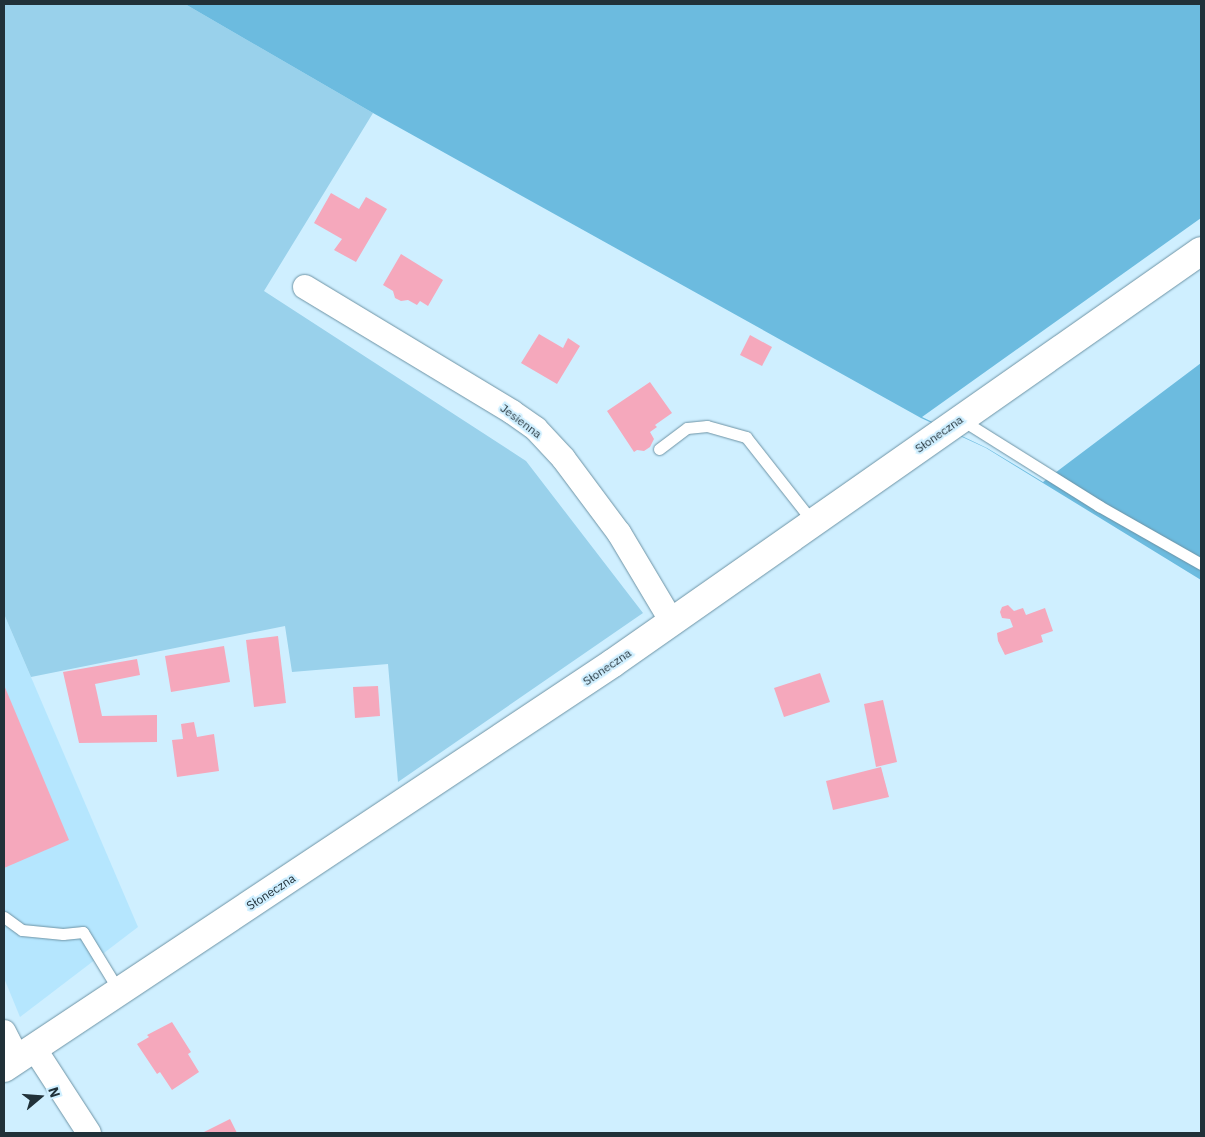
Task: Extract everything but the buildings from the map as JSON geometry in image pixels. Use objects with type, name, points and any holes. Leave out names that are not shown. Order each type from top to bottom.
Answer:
[{"type":"street","name":"Słoneczna","points":[[19,1058],[417,795],[672,622],[1201,251]]},
{"type":"street","name":"Jesienna","points":[[305,288],[512,412],[536,429],[563,458],[619,533],[672,622]]},
{"type":"street","points":[[4,1032],[19,1058],[89,1133]]},
{"type":"lane","points":[[961,419],[1099,506],[1201,564]]},
{"type":"lane","points":[[659,449],[687,428],[707,426],[746,437],[813,522]]},
{"type":"lane","points":[[4,917],[22,930],[63,934],[83,932],[119,991]]},
{"type":"shaded area","points":[[4,4],[185,4],[373,113],[264,291],[526,461],[643,613],[398,782],[388,664],[292,672],[285,626],[31,677],[4,614]]},
{"type":"shaded area","points":[[185,4],[1201,4],[1201,218],[922,417],[987,448],[1043,482],[1201,363],[1201,580],[986,448],[921,418],[373,113]]},
{"type":"shaded area","points":[[4,614],[138,927],[20,1017],[4,978]]}]
